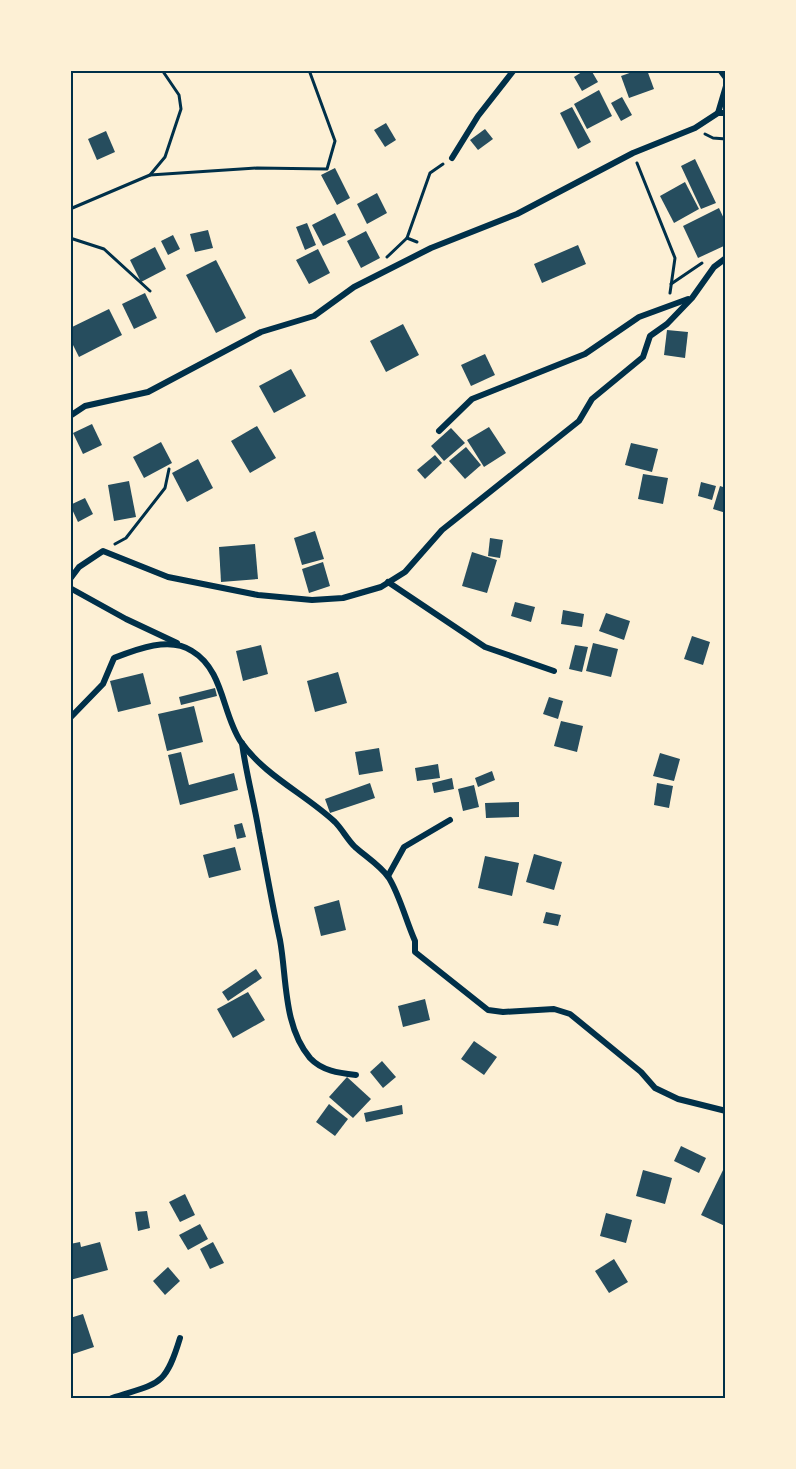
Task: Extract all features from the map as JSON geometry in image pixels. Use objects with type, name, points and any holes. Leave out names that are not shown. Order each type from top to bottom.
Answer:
[{"type":"street","points":[[452,158],[478,116],[514,70]]},
{"type":"street","points":[[720,70],[726,78]]},
{"type":"street","points":[[70,416],[85,406],[148,392],[261,332],[314,316],[354,287],[431,248],[517,214],[633,153],[695,128],[722,113],[726,86]]},
{"type":"street","points":[[70,579],[79,567],[103,550],[168,577],[286,599],[343,598],[388,582],[405,572],[442,530],[579,421],[592,399],[643,357],[650,336],[667,324],[692,298],[714,267],[726,258]]},
{"type":"street","points":[[440,431],[472,399],[585,354],[639,317],[692,298]]},
{"type":"street","points":[[388,582],[485,647],[554,671]]},
{"type":"street","points":[[70,588],[126,619],[178,643],[194,652],[205,662],[221,689],[227,713],[242,742],[266,768],[335,822],[351,843],[388,876],[414,941],[415,952],[488,1010],[503,1012],[554,1009],[570,1014],[640,1072],[655,1088],[678,1099],[726,1111]]},
{"type":"street","points":[[70,718],[103,684],[114,658],[136,649],[178,643]]},
{"type":"street","points":[[242,742],[247,783],[259,830],[282,953],[284,987],[299,1039],[311,1059],[328,1071],[356,1075]]},
{"type":"street","points":[[388,876],[404,847],[450,820]]},
{"type":"street","points":[[112,1398],[157,1383],[171,1369],[180,1338]]},
{"type":"path","points":[[150,175],[165,157],[182,109],[179,95],[162,70]]},
{"type":"path","points":[[70,209],[150,175],[247,169],[327,169],[335,141],[309,70]]},
{"type":"path","points":[[695,128],[713,138],[726,139]]},
{"type":"path","points":[[633,153],[675,258],[668,307]]},
{"type":"path","points":[[431,248],[407,238],[430,173],[452,158]]},
{"type":"path","points":[[70,238],[104,249],[150,291]]},
{"type":"path","points":[[671,284],[701,263],[714,267]]},
{"type":"path","points":[[103,550],[126,538],[165,489],[169,469]]},
{"type":"building","points":[[585,70],[591,70],[598,82],[582,91],[574,77]]},
{"type":"building","points":[[638,70],[647,70],[654,89],[629,98],[621,76]]},
{"type":"building","points":[[599,90],[612,116],[587,129],[574,104]]},
{"type":"building","points":[[622,97],[632,115],[621,121],[611,103]]},
{"type":"building","points":[[572,107],[591,142],[578,149],[560,113]]},
{"type":"building","points":[[386,123],[396,140],[385,147],[374,130]]},
{"type":"building","points":[[485,129],[493,139],[478,150],[470,140]]},
{"type":"building","points":[[106,131],[115,152],[97,160],[88,139]]},
{"type":"building","points":[[695,159],[716,203],[701,209],[681,166]]},
{"type":"building","points":[[335,168],[350,198],[337,205],[321,175]]},
{"type":"building","points":[[685,182],[699,209],[674,223],[660,196]]},
{"type":"building","points":[[377,193],[387,213],[367,224],[357,204]]},
{"type":"building","points":[[719,208],[726,223],[726,245],[698,258],[683,226]]},
{"type":"building","points":[[335,213],[346,235],[323,246],[312,225]]},
{"type":"building","points":[[307,223],[316,245],[305,250],[296,227]]},
{"type":"building","points":[[208,230],[213,248],[195,252],[190,234]]},
{"type":"building","points":[[366,231],[380,258],[361,268],[347,241]]},
{"type":"building","points":[[173,235],[180,249],[168,255],[161,241]]},
{"type":"building","points":[[578,245],[586,264],[542,283],[534,264]]},
{"type":"building","points":[[155,247],[166,269],[141,282],[130,260]]},
{"type":"building","points":[[318,249],[330,273],[309,284],[296,260]]},
{"type":"building","points":[[216,260],[246,318],[216,333],[186,275]]},
{"type":"building","points":[[145,293],[157,318],[134,329],[122,304]]},
{"type":"building","points":[[109,309],[122,335],[79,357],[70,339],[70,328]]},
{"type":"building","points":[[403,324],[419,355],[386,372],[370,341]]},
{"type":"building","points":[[667,330],[688,332],[685,358],[664,355]]},
{"type":"building","points":[[485,354],[495,375],[471,386],[461,365]]},
{"type":"building","points":[[291,369],[306,396],[274,413],[259,386]]},
{"type":"building","points":[[92,424],[102,445],[83,454],[73,433]]},
{"type":"building","points":[[257,426],[276,458],[250,473],[231,441]]},
{"type":"building","points":[[489,427],[506,453],[484,467],[467,440]]},
{"type":"building","points":[[451,428],[465,443],[444,461],[431,446]]},
{"type":"building","points":[[161,442],[172,463],[144,478],[133,457]]},
{"type":"building","points":[[631,443],[658,449],[652,472],[625,465]]},
{"type":"building","points":[[466,447],[481,465],[465,479],[449,461]]},
{"type":"building","points":[[435,455],[442,463],[425,479],[417,470]]},
{"type":"building","points":[[198,459],[213,488],[187,502],[172,473]]},
{"type":"building","points":[[643,474],[668,478],[663,504],[638,499]]},
{"type":"building","points":[[129,481],[136,517],[114,521],[108,485]]},
{"type":"building","points":[[701,482],[716,486],[712,500],[698,496]]},
{"type":"building","points":[[720,486],[726,488],[726,513],[713,509]]},
{"type":"building","points":[[85,498],[93,514],[78,522],[70,505]]},
{"type":"building","points":[[315,531],[324,559],[302,565],[294,538]]},
{"type":"building","points":[[490,538],[503,540],[500,558],[488,556]]},
{"type":"building","points":[[255,544],[258,579],[221,582],[219,547]]},
{"type":"building","points":[[472,552],[497,560],[487,593],[462,586]]},
{"type":"building","points":[[323,562],[330,586],[309,593],[302,569]]},
{"type":"building","points":[[515,602],[535,607],[531,622],[511,616]]},
{"type":"building","points":[[563,610],[584,614],[582,627],[561,624]]},
{"type":"building","points":[[606,613],[630,621],[624,640],[599,631]]},
{"type":"building","points":[[692,636],[710,642],[703,665],[684,659]]},
{"type":"building","points":[[593,643],[618,649],[611,677],[586,671]]},
{"type":"building","points":[[261,645],[268,674],[243,681],[236,651]]},
{"type":"building","points":[[575,645],[588,647],[582,672],[569,669]]},
{"type":"building","points":[[338,672],[347,703],[315,712],[307,681]]},
{"type":"building","points":[[143,673],[151,704],[118,712],[110,681]]},
{"type":"building","points":[[215,688],[217,696],[181,705],[179,697]]},
{"type":"building","points":[[549,697],[563,701],[558,719],[543,714]]},
{"type":"building","points":[[194,706],[203,742],[167,751],[158,714]]},
{"type":"building","points":[[561,721],[583,726],[577,752],[554,746]]},
{"type":"building","points":[[379,748],[383,771],[359,775],[355,752]]},
{"type":"building","points":[[181,752],[189,785],[234,773],[238,790],[180,805],[168,755]]},
{"type":"building","points":[[660,753],[680,759],[674,781],[653,776]]},
{"type":"building","points":[[438,764],[440,778],[417,781],[415,768]]},
{"type":"building","points":[[492,771],[495,780],[478,787],[475,778]]},
{"type":"building","points":[[452,778],[454,789],[434,793],[432,783]]},
{"type":"building","points":[[370,783],[375,798],[330,813],[325,799]]},
{"type":"building","points":[[657,783],[673,786],[669,808],[654,805]]},
{"type":"building","points":[[474,785],[479,807],[463,811],[458,789]]},
{"type":"building","points":[[519,802],[519,817],[486,818],[485,803]]},
{"type":"building","points":[[242,823],[246,837],[237,839],[234,825]]},
{"type":"building","points":[[235,847],[241,870],[209,878],[203,855]]},
{"type":"building","points":[[534,854],[562,862],[554,890],[526,882]]},
{"type":"building","points":[[485,856],[519,863],[512,896],[478,888]]},
{"type":"building","points":[[339,900],[346,930],[321,936],[314,907]]},
{"type":"building","points":[[546,912],[561,915],[558,926],[543,923]]},
{"type":"building","points":[[256,969],[262,978],[228,1001],[222,992]]},
{"type":"building","points":[[248,992],[265,1020],[233,1038],[217,1009]]},
{"type":"building","points":[[425,999],[430,1020],[403,1027],[398,1006]]},
{"type":"building","points":[[474,1041],[497,1057],[484,1075],[461,1059]]},
{"type":"building","points":[[382,1061],[396,1077],[383,1088],[370,1072]]},
{"type":"building","points":[[347,1077],[371,1099],[353,1118],[329,1097]]},
{"type":"building","points":[[329,1104],[348,1119],[335,1136],[316,1122]]},
{"type":"building","points":[[402,1105],[403,1114],[366,1122],[364,1113]]},
{"type":"building","points":[[681,1146],[706,1158],[699,1173],[674,1161]]},
{"type":"building","points":[[726,1164],[726,1224],[725,1226],[701,1215]]},
{"type":"building","points":[[643,1170],[672,1178],[665,1204],[636,1196]]},
{"type":"building","points":[[185,1194],[195,1215],[180,1222],[169,1202]]},
{"type":"building","points":[[147,1211],[150,1228],[138,1231],[135,1212]]},
{"type":"building","points":[[606,1213],[632,1220],[626,1243],[600,1236]]},
{"type":"building","points":[[200,1224],[208,1239],[188,1250],[179,1235]]},
{"type":"building","points":[[80,1242],[81,1247],[100,1242],[108,1270],[70,1280],[70,1244]]},
{"type":"building","points":[[213,1242],[224,1263],[210,1269],[200,1249]]},
{"type":"building","points":[[614,1259],[628,1282],[609,1293],[595,1271]]},
{"type":"building","points":[[168,1267],[180,1281],[165,1295],[153,1281]]},
{"type":"building","points":[[83,1314],[94,1347],[70,1355],[70,1318]]}]
